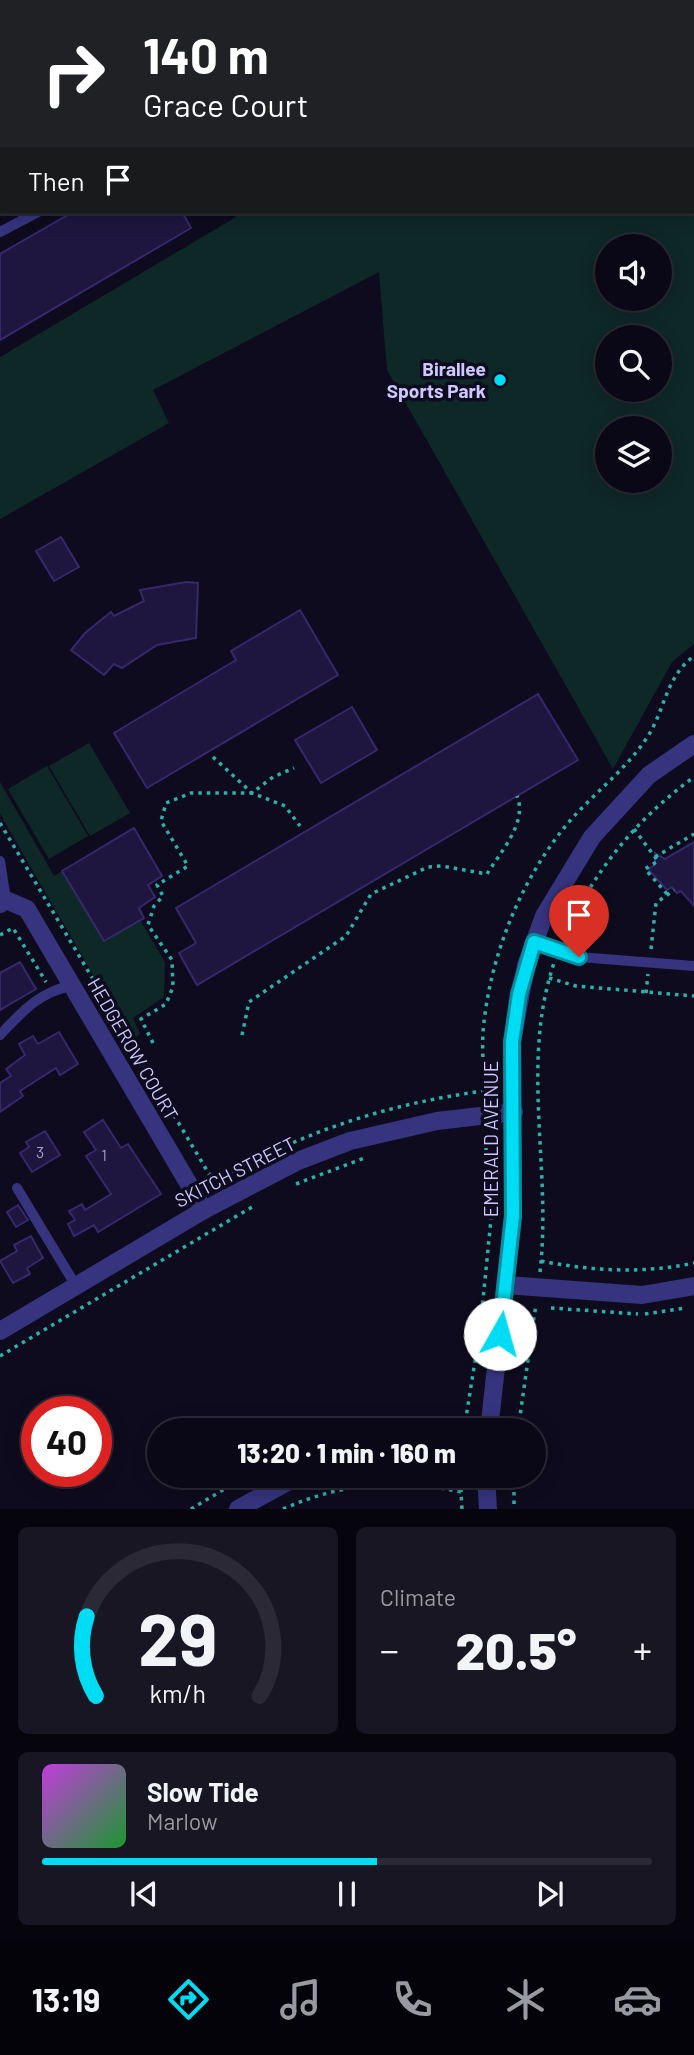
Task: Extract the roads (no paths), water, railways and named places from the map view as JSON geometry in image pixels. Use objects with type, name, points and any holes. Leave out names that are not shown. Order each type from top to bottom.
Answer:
[{"type":"street","name":"EMERALD AVENUE","points":[[490,1418],[513,1216],[512,1042],[519,994],[534,942],[564,880],[604,820],[649,775],[694,744]]},
{"type":"street","name":"HEDGEROW COURT","points":[[3,902],[27,909],[204,1209]]},
{"type":"street","name":"SKITCH STREET","points":[[0,1331],[204,1209],[298,1161],[350,1142],[437,1121],[514,1112]]},
{"type":"street","points":[[506,1285],[642,1295],[694,1286]]},
{"type":"street","points":[[238,1509],[276,1488]]},
{"type":"street","points":[[487,1488],[488,1509]]},
{"type":"lane","points":[[0,232],[34,214]]},
{"type":"lane","points":[[0,861],[3,902]]},
{"type":"lane","points":[[534,942],[579,957],[694,966]]},
{"type":"lane","points":[[0,1035],[21,1011],[50,990],[71,985]]},
{"type":"lane","points":[[17,1188],[76,1286]]},
{"type":"place","name":"Birallee Sports Park","points":[[500,380]]}]
